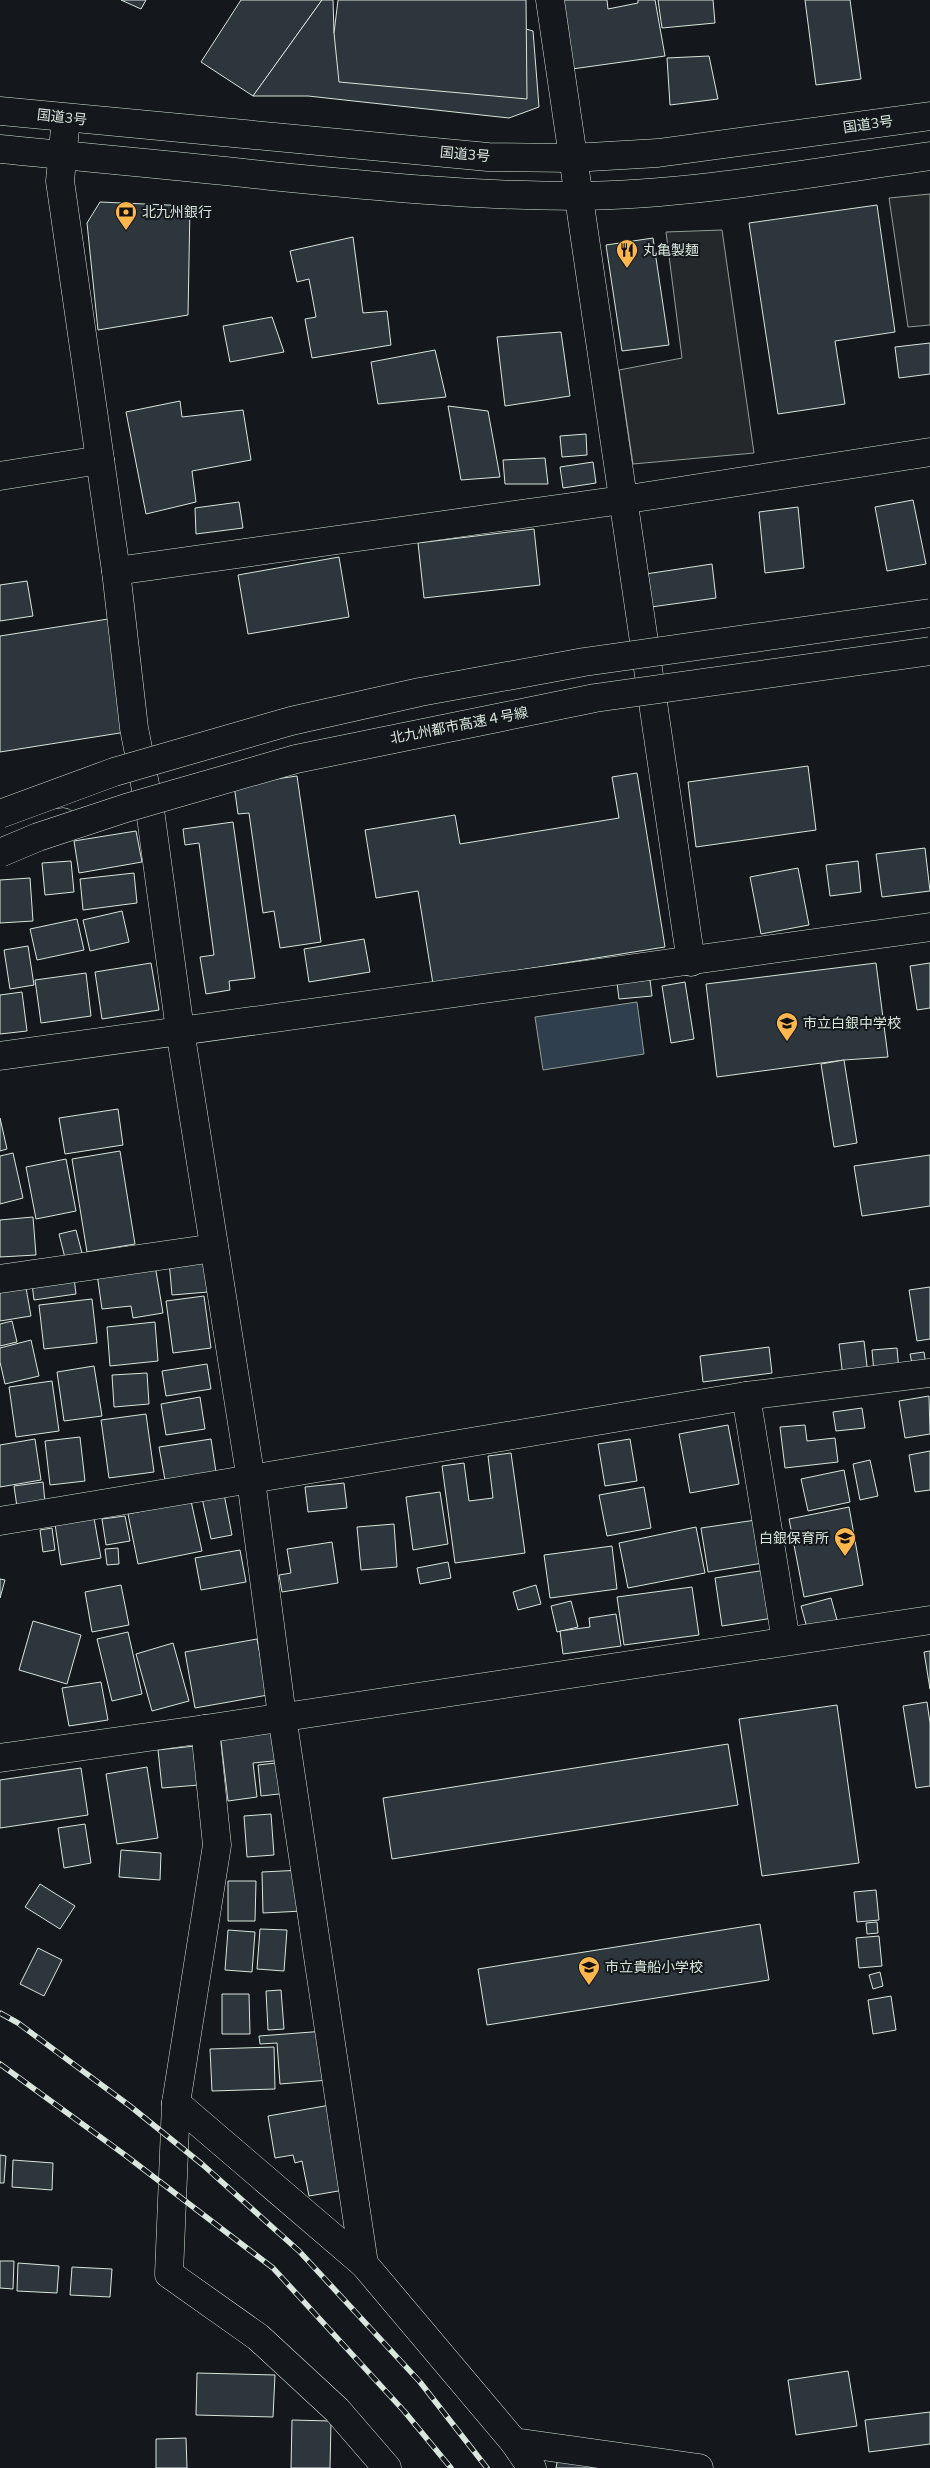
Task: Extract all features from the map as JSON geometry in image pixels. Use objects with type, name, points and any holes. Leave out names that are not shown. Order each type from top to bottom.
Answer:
[{"type":"main road","points":[[550,0],[577,196],[691,962]]},
{"type":"main road","name":"国道3号","points":[[0,111],[488,156],[572,158],[658,153],[930,116]]},
{"type":"main road","points":[[66,118],[60,181],[116,570],[134,728],[150,810],[180,1030],[251,1480],[282,1716],[364,2264]]},
{"type":"main road","points":[[0,149],[386,187],[487,194],[577,196],[668,190],[930,156]]},
{"type":"main road","points":[[116,570],[622,500],[930,452]]},
{"type":"main road","points":[[0,476],[100,460]]},
{"type":"main road","points":[[0,814],[142,764],[291,721],[420,692],[584,662],[930,613]]},
{"type":"main road","name":"北九州都市高速４号線","points":[[0,853],[38,837],[126,808],[305,757],[595,698],[930,651]]},
{"type":"main road","points":[[0,831],[150,810]]},
{"type":"main road","points":[[0,1056],[691,962],[930,927]]},
{"type":"main road","points":[[0,1279],[214,1248]]},
{"type":"main road","points":[[0,1521],[746,1396],[930,1373]]},
{"type":"main road","points":[[746,1396],[786,1641]]},
{"type":"main road","points":[[0,1758],[930,1620]]},
{"type":"main road","points":[[205,1729],[217,1845],[176,2103],[169,2274],[258,2337],[337,2410],[386,2468]]},
{"type":"main road","points":[[176,2103],[364,2264],[514,2442],[532,2468]]},
{"type":"main road","points":[[514,2442],[699,2468]]},
{"type":"shaded area","points":[[930,194],[930,325],[908,327],[889,198]]},
{"type":"shaded area","points":[[722,230],[754,453],[633,464],[619,370],[682,358],[666,232]]},
{"type":"water","points":[[637,1002],[644,1054],[543,1070],[535,1017]]},
{"type":"building","points":[[121,0],[146,0],[141,9]]},
{"type":"building","points":[[241,0],[322,0],[253,96],[201,62]]},
{"type":"building","points":[[322,0],[333,0],[334,33],[526,29],[533,31],[539,107],[509,118],[308,96],[253,96]]},
{"type":"building","points":[[338,0],[526,0],[527,99],[339,82],[334,33]]},
{"type":"building","points":[[560,0],[607,0],[608,9],[638,3],[638,0],[655,0],[665,56],[565,70]]},
{"type":"building","points":[[658,0],[713,0],[715,23],[662,28]]},
{"type":"building","points":[[805,0],[850,0],[861,79],[816,85]]},
{"type":"building","points":[[709,56],[718,99],[670,105],[667,58]]},
{"type":"building","points":[[100,202],[190,206],[188,315],[98,330],[87,223]]},
{"type":"building","points":[[877,205],[895,332],[835,341],[845,404],[778,414],[749,223]]},
{"type":"building","points":[[353,237],[363,313],[387,311],[391,345],[312,358],[305,319],[316,317],[309,279],[297,282],[290,251]]},
{"type":"building","points":[[653,238],[669,345],[622,351],[606,245]]},
{"type":"building","points":[[272,317],[284,352],[230,362],[223,326]]},
{"type":"building","points":[[561,332],[570,396],[505,406],[497,337]]},
{"type":"building","points":[[930,343],[930,374],[899,378],[895,347]]},
{"type":"building","points":[[435,350],[446,397],[378,404],[371,362]]},
{"type":"building","points":[[180,401],[182,417],[243,410],[251,460],[192,471],[196,502],[146,514],[126,412]]},
{"type":"building","points":[[448,406],[488,411],[500,477],[461,480]]},
{"type":"building","points":[[586,434],[587,455],[562,457],[560,436]]},
{"type":"building","points":[[545,458],[548,484],[505,484],[503,460]]},
{"type":"building","points":[[593,462],[596,483],[563,488],[560,467]]},
{"type":"building","points":[[913,500],[926,564],[887,571],[875,507]]},
{"type":"building","points":[[239,502],[243,528],[196,534],[195,508]]},
{"type":"building","points":[[798,507],[804,568],[765,573],[759,512]]},
{"type":"building","points":[[534,529],[540,585],[424,598],[418,543]]},
{"type":"building","points":[[339,557],[349,617],[248,634],[238,575]]},
{"type":"building","points":[[712,564],[716,598],[644,608],[639,575]]},
{"type":"building","points":[[27,581],[33,616],[0,621],[0,585]]},
{"type":"building","points":[[108,619],[126,732],[0,752],[0,636]]},
{"type":"building","points":[[808,766],[816,830],[696,847],[688,782]]},
{"type":"building","points":[[637,773],[665,947],[433,984],[418,891],[376,898],[365,830],[455,815],[460,844],[619,818],[612,777]]},
{"type":"building","points":[[297,776],[321,942],[280,948],[274,911],[263,913],[249,813],[238,814],[234,785]]},
{"type":"building","points":[[233,822],[255,978],[229,981],[230,990],[206,994],[200,957],[214,955],[199,843],[185,845],[183,829]]},
{"type":"building","points":[[136,831],[142,862],[79,873],[74,841]]},
{"type":"building","points":[[925,848],[930,891],[882,897],[876,854]]},
{"type":"building","points":[[71,861],[74,892],[45,895],[42,863]]},
{"type":"building","points":[[858,861],[861,892],[830,896],[826,865]]},
{"type":"building","points":[[798,868],[809,925],[761,934],[750,877]]},
{"type":"building","points":[[134,873],[137,903],[83,910],[80,879]]},
{"type":"building","points":[[30,878],[33,921],[0,923],[0,880]]},
{"type":"building","points":[[122,911],[129,942],[90,951],[83,920]]},
{"type":"building","points":[[77,919],[84,950],[37,960],[30,929]]},
{"type":"building","points":[[364,939],[370,972],[309,982],[304,949]]},
{"type":"building","points":[[28,946],[34,985],[10,989],[4,950]]},
{"type":"building","points":[[151,963],[159,1010],[102,1019],[95,972]]},
{"type":"building","points":[[876,963],[888,1057],[844,1060],[717,1077],[706,984]]},
{"type":"building","points":[[930,963],[930,1008],[917,1010],[910,966]]},
{"type":"building","points":[[86,973],[91,1016],[41,1023],[35,980]]},
{"type":"building","points":[[650,980],[652,996],[619,999],[617,983]]},
{"type":"building","points":[[685,982],[694,1039],[671,1043],[662,986]]},
{"type":"building","points":[[22,992],[27,1031],[0,1034],[0,995]]},
{"type":"building","points":[[844,1060],[857,1143],[834,1147],[821,1064]]},
{"type":"building","points":[[118,1109],[123,1145],[65,1154],[59,1118]]},
{"type":"building","points":[[0,1118],[7,1149],[0,1151]]},
{"type":"building","points":[[120,1151],[135,1244],[87,1252],[72,1159]]},
{"type":"building","points":[[13,1153],[23,1198],[0,1204],[0,1156]]},
{"type":"building","points":[[930,1155],[930,1206],[862,1216],[854,1166]]},
{"type":"building","points":[[66,1159],[76,1211],[36,1219],[26,1167]]},
{"type":"building","points":[[33,1217],[36,1255],[0,1257],[0,1220]]},
{"type":"building","points":[[76,1230],[83,1257],[66,1262],[59,1234]]},
{"type":"building","points":[[206,1258],[208,1292],[172,1295],[169,1261]]},
{"type":"building","points":[[155,1265],[163,1313],[133,1318],[131,1306],[102,1309],[97,1274]]},
{"type":"building","points":[[74,1278],[76,1294],[34,1300],[32,1284]]},
{"type":"building","points":[[930,1287],[930,1339],[917,1341],[909,1290]]},
{"type":"building","points":[[26,1288],[31,1316],[0,1321],[0,1292]]},
{"type":"building","points":[[204,1296],[211,1348],[173,1353],[166,1301]]},
{"type":"building","points":[[92,1299],[97,1343],[44,1349],[39,1305]]},
{"type":"building","points":[[12,1321],[17,1342],[0,1346],[0,1324]]},
{"type":"building","points":[[155,1322],[158,1361],[110,1366],[107,1327]]},
{"type":"building","points":[[31,1340],[39,1376],[5,1384],[0,1362],[0,1348]]},
{"type":"building","points":[[864,1341],[868,1374],[843,1377],[839,1344]]},
{"type":"building","points":[[769,1347],[772,1373],[703,1382],[700,1356]]},
{"type":"building","points":[[897,1348],[899,1371],[874,1373],[872,1350]]},
{"type":"building","points":[[924,1352],[926,1366],[913,1368],[910,1354]]},
{"type":"building","points":[[207,1364],[211,1389],[166,1396],[162,1371]]},
{"type":"building","points":[[94,1366],[102,1416],[64,1421],[57,1372]]},
{"type":"building","points":[[147,1373],[149,1404],[114,1407],[112,1375]]},
{"type":"building","points":[[52,1381],[59,1431],[16,1437],[9,1387]]},
{"type":"building","points":[[929,1396],[930,1434],[905,1438],[899,1401]]},
{"type":"building","points":[[200,1397],[205,1429],[166,1435],[161,1404]]},
{"type":"building","points":[[862,1408],[865,1428],[836,1431],[833,1412]]},
{"type":"building","points":[[146,1414],[154,1472],[109,1478],[101,1420]]},
{"type":"building","points":[[728,1425],[739,1484],[690,1493],[679,1434]]},
{"type":"building","points":[[805,1425],[807,1441],[835,1438],[838,1462],[785,1468],[780,1427]]},
{"type":"building","points":[[80,1437],[85,1481],[50,1485],[45,1441]]},
{"type":"building","points":[[35,1439],[41,1480],[0,1487],[0,1445]]},
{"type":"building","points":[[211,1439],[216,1472],[165,1480],[159,1447]]},
{"type":"building","points":[[630,1439],[637,1481],[605,1486],[598,1444]]},
{"type":"building","points":[[930,1451],[930,1490],[915,1492],[909,1455]]},
{"type":"building","points":[[511,1453],[525,1553],[455,1563],[442,1466],[464,1463],[469,1501],[493,1498],[488,1456]]},
{"type":"building","points":[[870,1460],[878,1496],[860,1500],[853,1464]]},
{"type":"building","points":[[844,1470],[850,1502],[808,1511],[801,1479]]},
{"type":"building","points":[[43,1482],[45,1502],[17,1507],[14,1486]]},
{"type":"building","points":[[344,1483],[347,1508],[308,1512],[305,1487]]},
{"type":"building","points":[[644,1487],[651,1528],[607,1536],[599,1495]]},
{"type":"building","points":[[440,1492],[448,1544],[413,1550],[406,1497]]},
{"type":"building","points":[[224,1494],[232,1535],[211,1539],[202,1498]]},
{"type":"building","points":[[191,1501],[202,1551],[138,1564],[128,1514]]},
{"type":"building","points":[[849,1507],[863,1585],[804,1597],[789,1519]]},
{"type":"building","points":[[125,1516],[130,1541],[106,1545],[102,1519]]},
{"type":"building","points":[[94,1518],[101,1558],[61,1565],[55,1524]]},
{"type":"building","points":[[756,1520],[763,1563],[708,1572],[701,1528]]},
{"type":"building","points":[[394,1524],[397,1567],[361,1570],[357,1527]]},
{"type":"building","points":[[696,1527],[705,1573],[628,1588],[619,1543]]},
{"type":"building","points":[[52,1528],[55,1550],[43,1552],[40,1530]]},
{"type":"building","points":[[332,1542],[338,1583],[282,1592],[279,1575],[291,1573],[287,1549]]},
{"type":"building","points":[[612,1546],[617,1589],[550,1598],[544,1555]]},
{"type":"building","points":[[118,1548],[119,1564],[107,1565],[105,1549]]},
{"type":"building","points":[[240,1550],[246,1582],[201,1590],[195,1558]]},
{"type":"building","points":[[448,1562],[451,1578],[420,1584],[417,1568]]},
{"type":"building","points":[[766,1570],[773,1618],[722,1626],[715,1578]]},
{"type":"building","points":[[0,1579],[5,1580],[0,1598]]},
{"type":"building","points":[[121,1585],[129,1625],[92,1632],[85,1592]]},
{"type":"building","points":[[536,1585],[541,1604],[518,1610],[513,1592]]},
{"type":"building","points":[[692,1587],[699,1635],[624,1645],[617,1597]]},
{"type":"building","points":[[831,1598],[837,1620],[807,1628],[801,1606]]},
{"type":"building","points":[[571,1601],[578,1627],[557,1632],[551,1606]]},
{"type":"building","points":[[616,1614],[621,1646],[563,1654],[560,1631],[590,1627],[589,1618]]},
{"type":"building","points":[[33,1621],[81,1635],[67,1684],[19,1670]]},
{"type":"building","points":[[128,1632],[142,1694],[112,1701],[97,1639]]},
{"type":"building","points":[[257,1639],[268,1695],[195,1708],[185,1652]]},
{"type":"building","points":[[173,1643],[189,1701],[152,1711],[136,1654]]},
{"type":"building","points":[[930,1651],[930,1689],[924,1652]]},
{"type":"building","points":[[101,1682],[108,1720],[69,1726],[62,1688]]},
{"type":"building","points":[[927,1702],[930,1723],[930,1786],[916,1788],[903,1706]]},
{"type":"building","points":[[837,1705],[859,1863],[762,1876],[739,1719]]},
{"type":"building","points":[[279,1727],[283,1760],[253,1763],[257,1797],[228,1801],[220,1733]]},
{"type":"building","points":[[728,1744],[738,1805],[392,1859],[383,1798]]},
{"type":"building","points":[[195,1746],[199,1785],[162,1788],[158,1750]]},
{"type":"building","points":[[284,1762],[288,1793],[261,1796],[258,1765]]},
{"type":"building","points":[[147,1767],[158,1838],[117,1844],[106,1774]]},
{"type":"building","points":[[81,1768],[88,1815],[0,1828],[0,1780]]},
{"type":"building","points":[[271,1814],[274,1855],[247,1857],[244,1816]]},
{"type":"building","points":[[85,1824],[91,1863],[64,1868],[58,1828]]},
{"type":"building","points":[[121,1850],[161,1853],[160,1880],[119,1877]]},
{"type":"building","points":[[302,1870],[303,1911],[263,1913],[262,1872]]},
{"type":"building","points":[[228,1881],[256,1881],[255,1921],[228,1921]]},
{"type":"building","points":[[40,1884],[75,1906],[60,1929],[25,1907]]},
{"type":"building","points":[[876,1890],[879,1920],[857,1922],[854,1892]]},
{"type":"building","points":[[877,1922],[878,1933],[867,1934],[866,1923]]},
{"type":"building","points":[[760,1924],[769,1980],[487,2025],[478,1969]]},
{"type":"building","points":[[260,1929],[287,1930],[284,1971],[257,1969]]},
{"type":"building","points":[[228,1930],[255,1932],[252,1972],[225,1970]]},
{"type":"building","points":[[879,1936],[882,1966],[859,1968],[856,1938]]},
{"type":"building","points":[[38,1948],[62,1960],[44,1996],[20,1984]]},
{"type":"building","points":[[880,1972],[883,1986],[873,1989],[869,1975]]},
{"type":"building","points":[[281,1990],[284,2029],[268,2030],[266,1991]]},
{"type":"building","points":[[222,1994],[249,1994],[250,2034],[222,2034]]},
{"type":"building","points":[[891,1996],[896,2030],[873,2034],[868,2000]]},
{"type":"building","points":[[325,2031],[329,2080],[280,2084],[277,2043],[260,2044],[259,2036]]},
{"type":"building","points":[[274,2047],[275,2089],[212,2091],[210,2049]]},
{"type":"building","points":[[336,2104],[350,2189],[309,2196],[302,2161],[295,2163],[293,2155],[275,2158],[268,2116]]},
{"type":"building","points":[[0,2155],[6,2156],[4,2183],[0,2183]]},
{"type":"building","points":[[13,2160],[53,2163],[52,2190],[12,2187]]},
{"type":"building","points":[[0,2261],[14,2261],[13,2289],[0,2288]]},
{"type":"building","points":[[18,2263],[59,2266],[57,2293],[17,2291]]},
{"type":"building","points":[[72,2267],[112,2269],[110,2297],[70,2295]]},
{"type":"building","points":[[848,2371],[857,2426],[796,2435],[788,2380]]},
{"type":"building","points":[[197,2373],[275,2375],[273,2417],[196,2415]]},
{"type":"building","points":[[930,2412],[930,2444],[869,2452],[865,2420]]},
{"type":"building","points":[[292,2420],[331,2421],[330,2468],[291,2468]]},
{"type":"building","points":[[186,2438],[187,2468],[156,2468],[156,2439]]},
{"type":"building","points":[[559,2453],[626,2468],[556,2468]]},
{"type":"railway","points":[[0,2013],[18,2023],[130,2106],[203,2165],[299,2251],[420,2382],[487,2468]]},
{"type":"railway","points":[[0,2064],[125,2155],[273,2268],[404,2411],[451,2468]]},
{"type":"place","name":"北九州銀行","points":[[126,231]]},
{"type":"place","name":"丸亀製麺","points":[[627,269]]},
{"type":"place","name":"市立白銀中学校","points":[[787,1042]]},
{"type":"place","name":"白銀保育所","points":[[845,1557]]},
{"type":"place","name":"市立貴船小学校","points":[[589,1986]]}]
